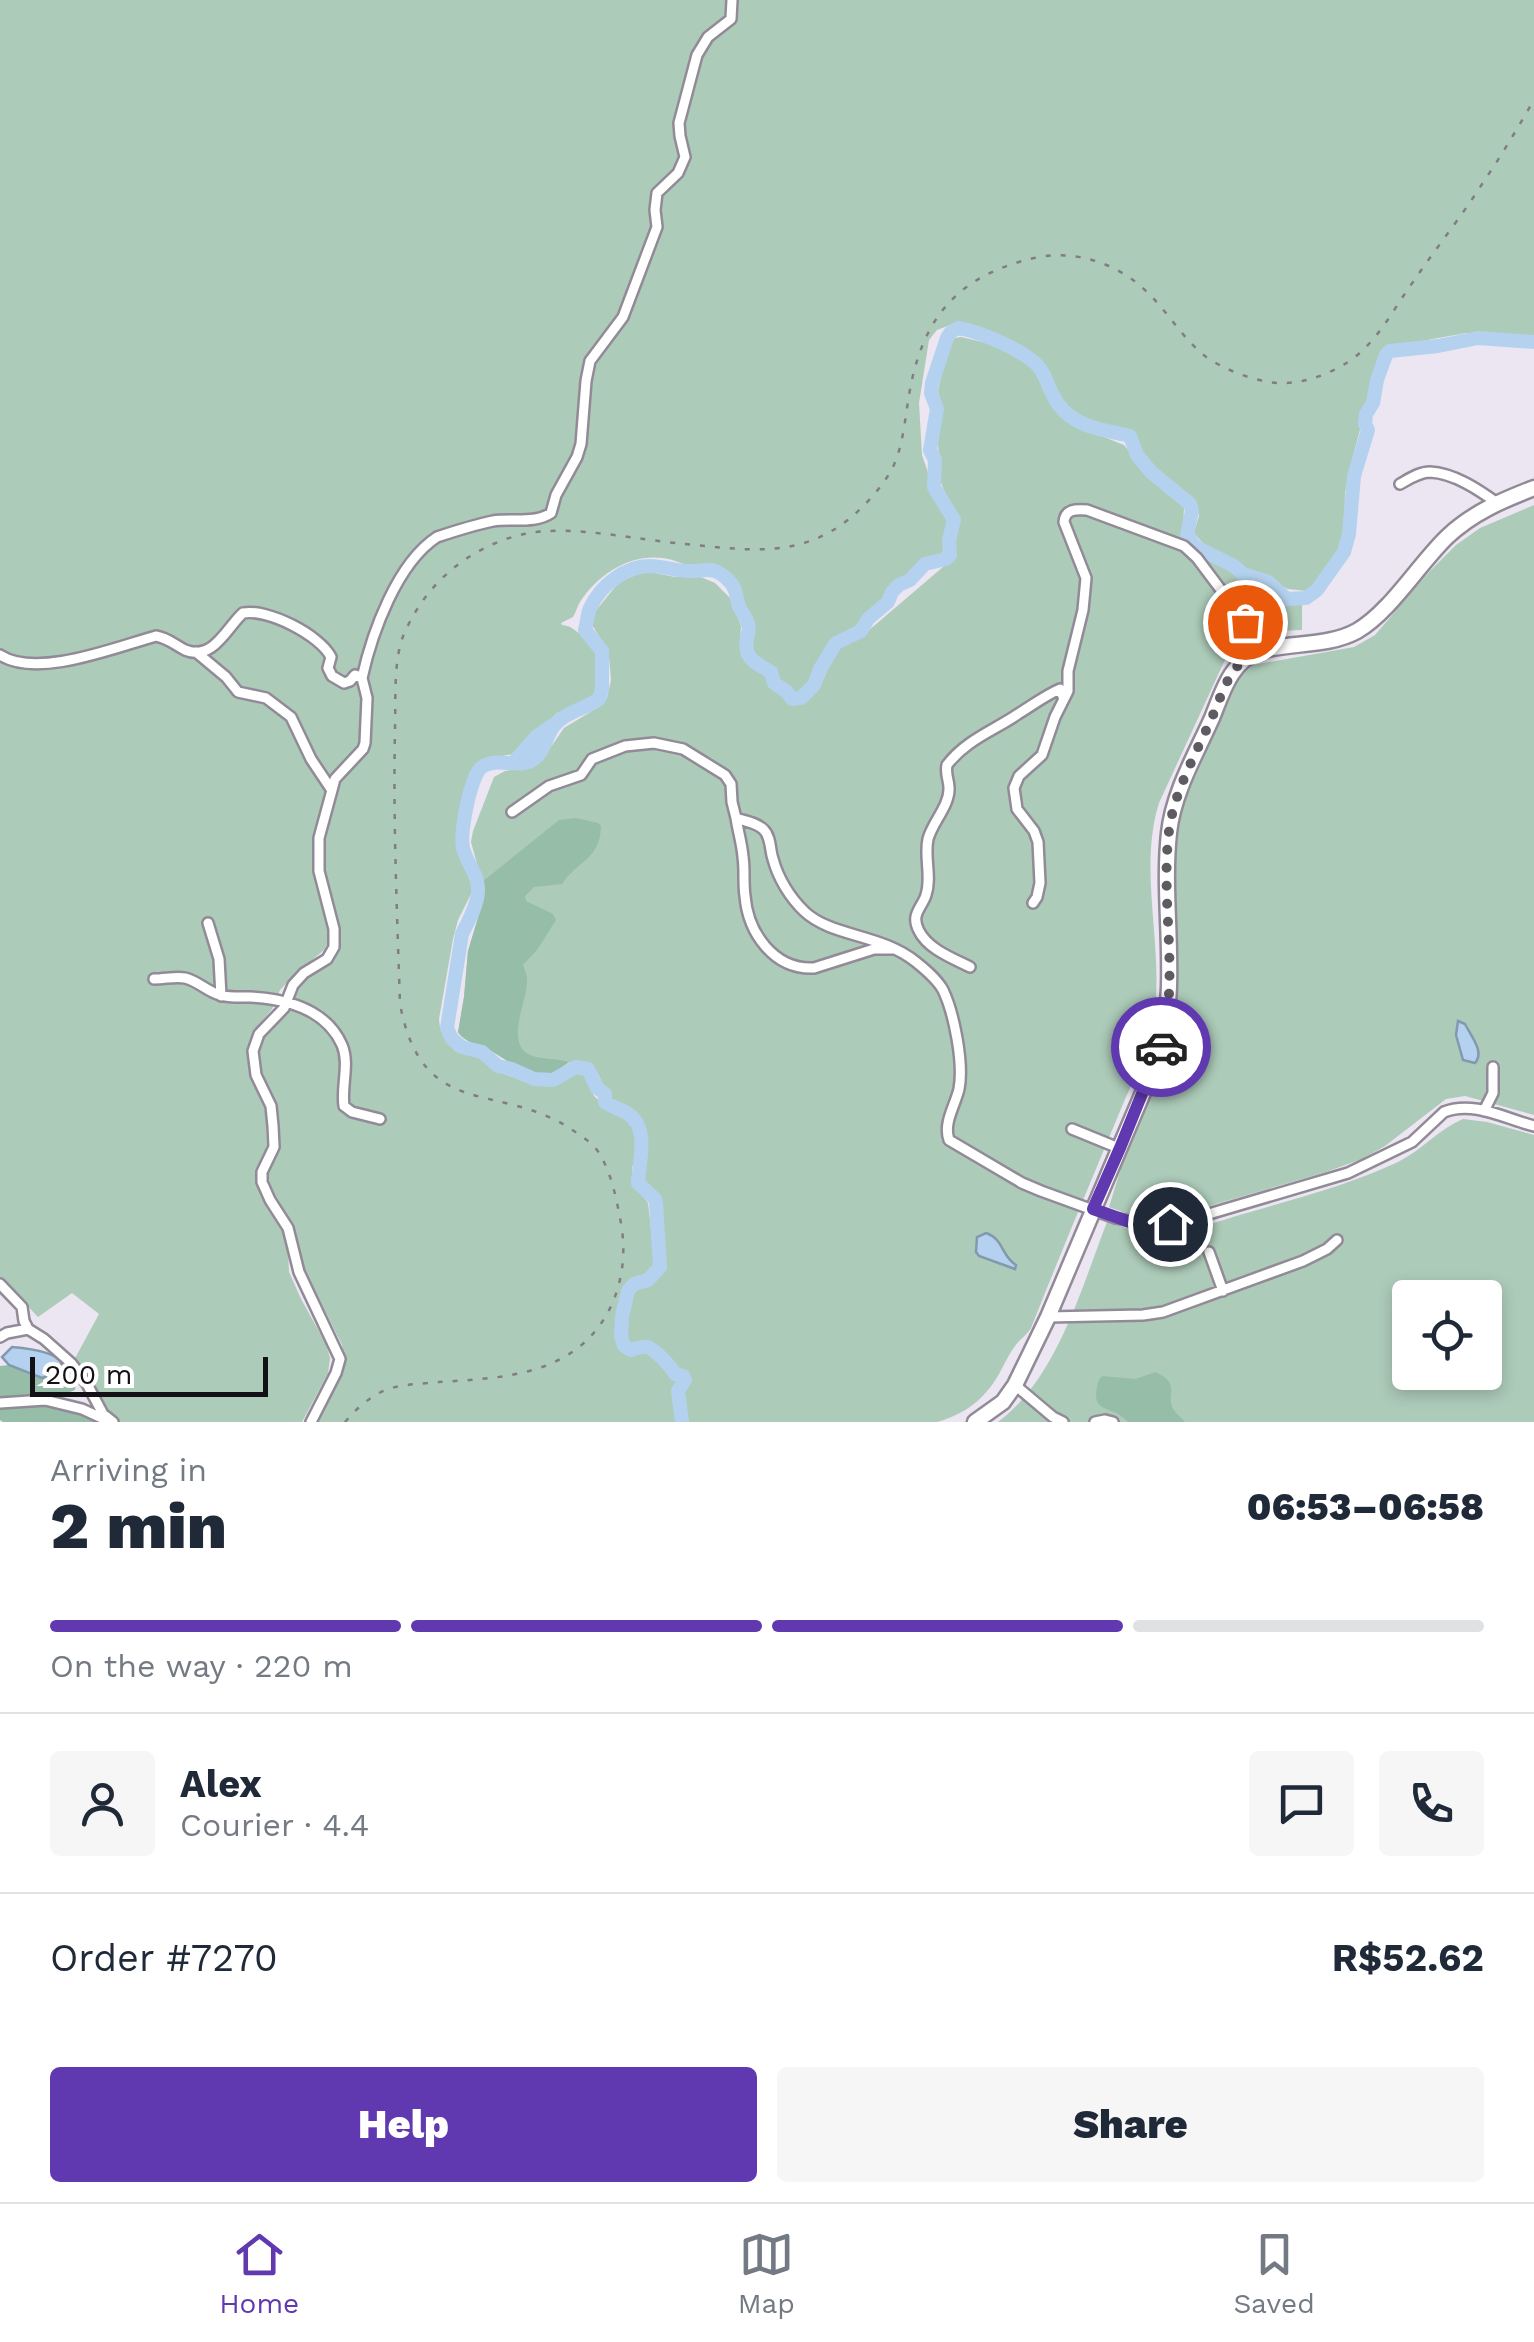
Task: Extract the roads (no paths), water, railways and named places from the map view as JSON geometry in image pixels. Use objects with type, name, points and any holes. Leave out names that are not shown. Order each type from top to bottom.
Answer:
[{"type":"main road","points":[[975,1422],[1003,1402],[1015,1385],[1048,1317],[1159,1054],[1168,1016],[1168,846],[1172,814],[1229,678],[1240,662],[1255,653],[1333,639],[1359,630],[1467,520],[1534,488]]},
{"type":"street","points":[[312,1422],[340,1359],[299,1272],[288,1228],[262,1182],[262,1172],[274,1148],[273,1126],[271,1106],[256,1076],[252,1052],[256,1038],[280,1012],[292,985],[326,959],[334,947],[334,929],[317,855],[330,789],[365,744],[367,698],[362,678],[369,648],[404,573],[436,536],[500,520],[539,519],[551,513],[581,444],[590,360],[623,317],[657,227],[657,193],[681,169],[686,158],[679,122],[697,54],[708,37],[730,19],[732,0]]},
{"type":"street","points":[[1400,484],[1430,472],[1448,476],[1497,503]]},
{"type":"street","points":[[1033,903],[1040,883],[1038,842],[1017,808],[1014,788],[1019,776],[1042,755],[1054,716],[1068,691],[1068,671],[1081,620],[1086,578],[1065,516],[1077,509],[1184,546],[1245,622],[1255,653]]},
{"type":"street","points":[[0,655],[20,664],[64,661],[156,636],[185,650],[204,651],[220,642],[243,614],[258,612],[292,625],[326,648],[331,657],[329,672],[340,681],[348,683],[354,675],[362,678]]},
{"type":"street","points":[[196,652],[226,676],[238,692],[266,698],[291,717],[330,789]]},
{"type":"street","points":[[970,967],[929,943],[916,922],[918,906],[926,894],[928,840],[949,791],[947,766],[977,736],[1043,696],[1060,689],[1064,699]]},
{"type":"street","points":[[512,812],[549,786],[581,775],[592,759],[624,746],[654,743],[682,749],[724,774],[731,784],[743,854],[746,907],[762,944],[773,956],[803,969],[874,949],[899,950]]},
{"type":"street","points":[[736,818],[766,832],[776,869],[803,910],[827,926],[899,950],[937,982],[951,1017],[960,1077],[946,1130],[949,1140],[1022,1183],[1115,1218],[1146,1224],[1185,1222],[1348,1173],[1412,1142],[1451,1109],[1484,1111],[1534,1126]]},
{"type":"street","points":[[208,922],[219,959],[221,996]]},
{"type":"street","points":[[154,979],[184,978],[221,996],[264,998],[315,1013],[342,1046],[346,1059],[344,1106],[380,1119]]},
{"type":"street","points":[[1484,1111],[1493,1093],[1493,1067]]},
{"type":"street","points":[[1072,1129],[1120,1148]]},
{"type":"street","points":[[1048,1317],[1163,1312],[1304,1261],[1337,1240]]},
{"type":"street","points":[[1209,1252],[1223,1291]]},
{"type":"street","points":[[0,1284],[22,1307],[28,1329],[72,1363],[112,1422]]},
{"type":"street","points":[[0,1336],[28,1329]]},
{"type":"street","points":[[1015,1385],[1063,1422]]},
{"type":"street","points":[[0,1403],[45,1400],[112,1422]]},
{"type":"street","points":[[1095,1422],[1113,1422]]},
{"type":"water","points":[[1458,1021],[1465,1024],[1476,1044],[1475,1063],[1463,1060],[1456,1035]]},
{"type":"water","points":[[986,1233],[996,1239],[1015,1269],[979,1256],[977,1237]]},
{"type":"water","points":[[12,1347],[52,1355],[61,1362],[61,1371],[42,1378],[9,1365],[2,1357]]},
{"type":"waterway","points":[[682,1422],[678,1391],[685,1380],[683,1376],[675,1374],[650,1348],[631,1350],[624,1346],[621,1336],[628,1291],[634,1284],[648,1280],[660,1267],[655,1199],[638,1183],[642,1145],[639,1127],[627,1113],[605,1102],[605,1094],[597,1088],[588,1069],[576,1067],[553,1080],[534,1079],[498,1066],[482,1052],[462,1047],[447,1028],[462,934],[478,896],[478,885],[462,841],[474,781],[488,764],[534,759],[559,721],[599,699],[602,651],[585,630],[590,608],[600,592],[623,573],[641,567],[720,573],[734,587],[747,621],[749,656],[771,672],[774,683],[792,699],[801,698],[814,685],[836,643],[861,631],[868,619],[888,602],[892,592],[925,564],[950,555],[954,520],[934,487],[935,460],[930,450],[937,409],[931,393],[947,338],[958,328],[1003,343],[1035,363],[1056,402],[1071,417],[1095,428],[1130,436],[1137,455],[1151,472],[1190,504],[1187,535],[1195,546],[1243,574],[1268,582],[1287,599],[1306,598],[1317,590],[1344,552],[1354,476],[1368,430],[1366,414],[1373,403],[1386,355],[1390,351],[1478,338],[1534,342]]},
{"type":"waterway","points":[[1246,577],[1266,595],[1287,599]]},
{"type":"waterway","points":[[514,762],[537,736],[553,725]]},
{"type":"railway","points":[[345,1422],[369,1399],[393,1388],[511,1375],[555,1362],[592,1335],[607,1314],[622,1267],[617,1202],[607,1168],[596,1149],[571,1129],[544,1115],[466,1093],[445,1083],[426,1067],[411,1041],[400,1004],[395,797],[397,668],[404,634],[437,583],[468,557],[486,548],[542,531],[745,549],[785,547],[823,536],[863,507],[892,469],[923,344],[948,304],[984,276],[1034,258],[1080,257],[1123,273],[1147,292],[1205,356],[1243,375],[1284,383],[1331,371],[1355,357],[1380,331],[1476,194],[1534,100]]}]
